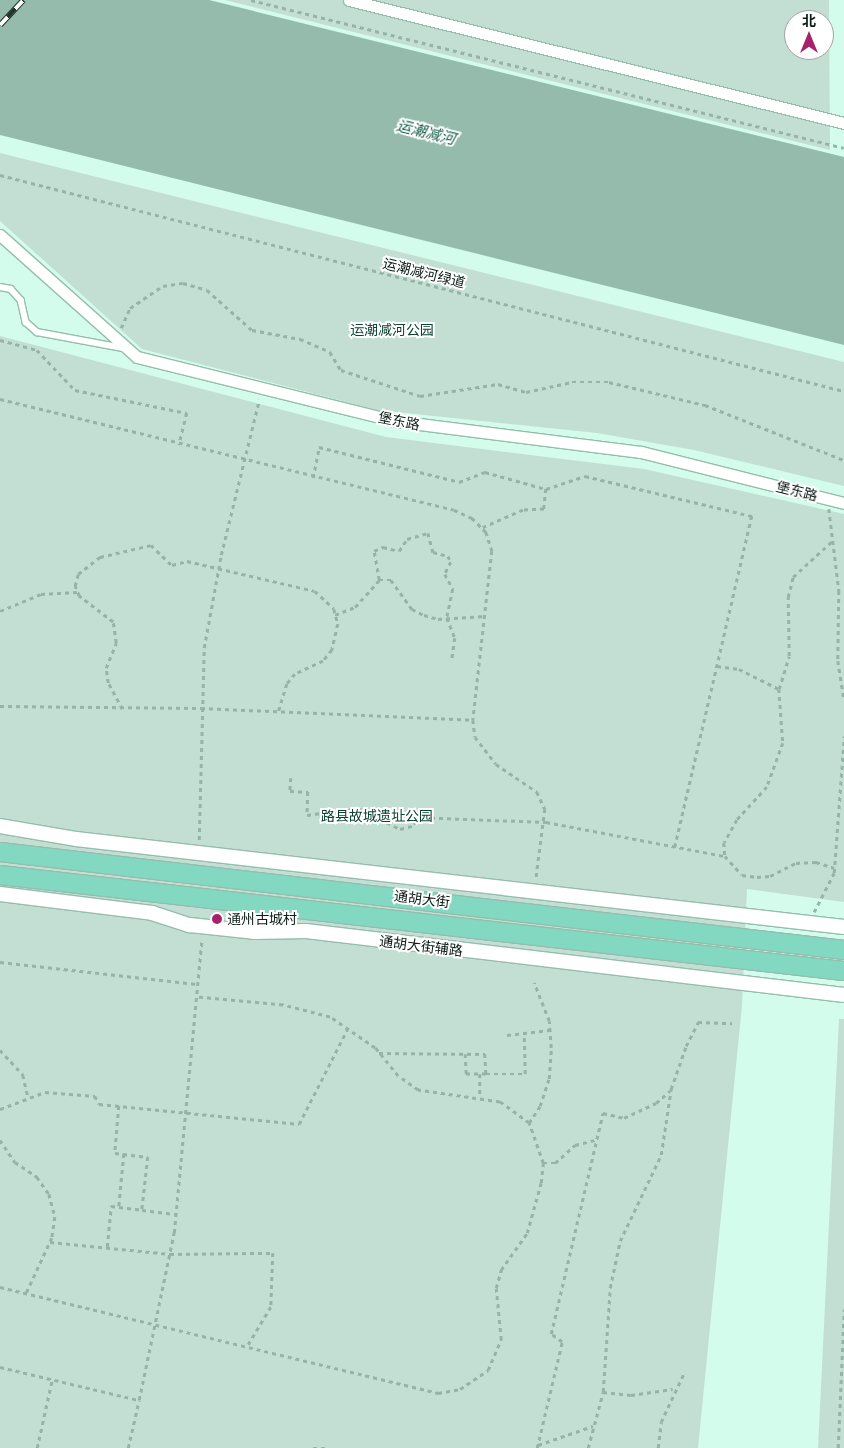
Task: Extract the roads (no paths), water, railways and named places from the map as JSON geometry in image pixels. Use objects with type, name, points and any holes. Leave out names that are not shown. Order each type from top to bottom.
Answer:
[{"type":"main road","name":"通胡大街","points":[[0,852],[844,950]]},
{"type":"main road","name":"通胡大街","points":[[0,874],[844,971]]},
{"type":"street","points":[[349,0],[844,123]]},
{"type":"street","name":"堡东路","points":[[0,235],[137,357],[395,422],[641,452],[844,503]]},
{"type":"street","points":[[0,826],[76,839],[535,890],[844,927]]},
{"type":"street","name":"通胡大街辅路","points":[[0,894],[152,913],[190,925],[254,932],[306,932],[844,995]]},
{"type":"lane","points":[[0,287],[12,290],[21,300],[26,322],[37,332],[127,348]]},
{"type":"water","name":"运潮减河","points":[[0,0],[209,0],[844,157],[844,345],[0,135]]},
{"type":"railway","points":[[0,25],[23,0]]},
{"type":"place","name":"通州古城村","points":[[217,919]]},
{"type":"park label","name":"运潮减河公园","points":[[392,330]]},
{"type":"park label","name":"路县故城遗址公园","points":[[377,816]]}]
